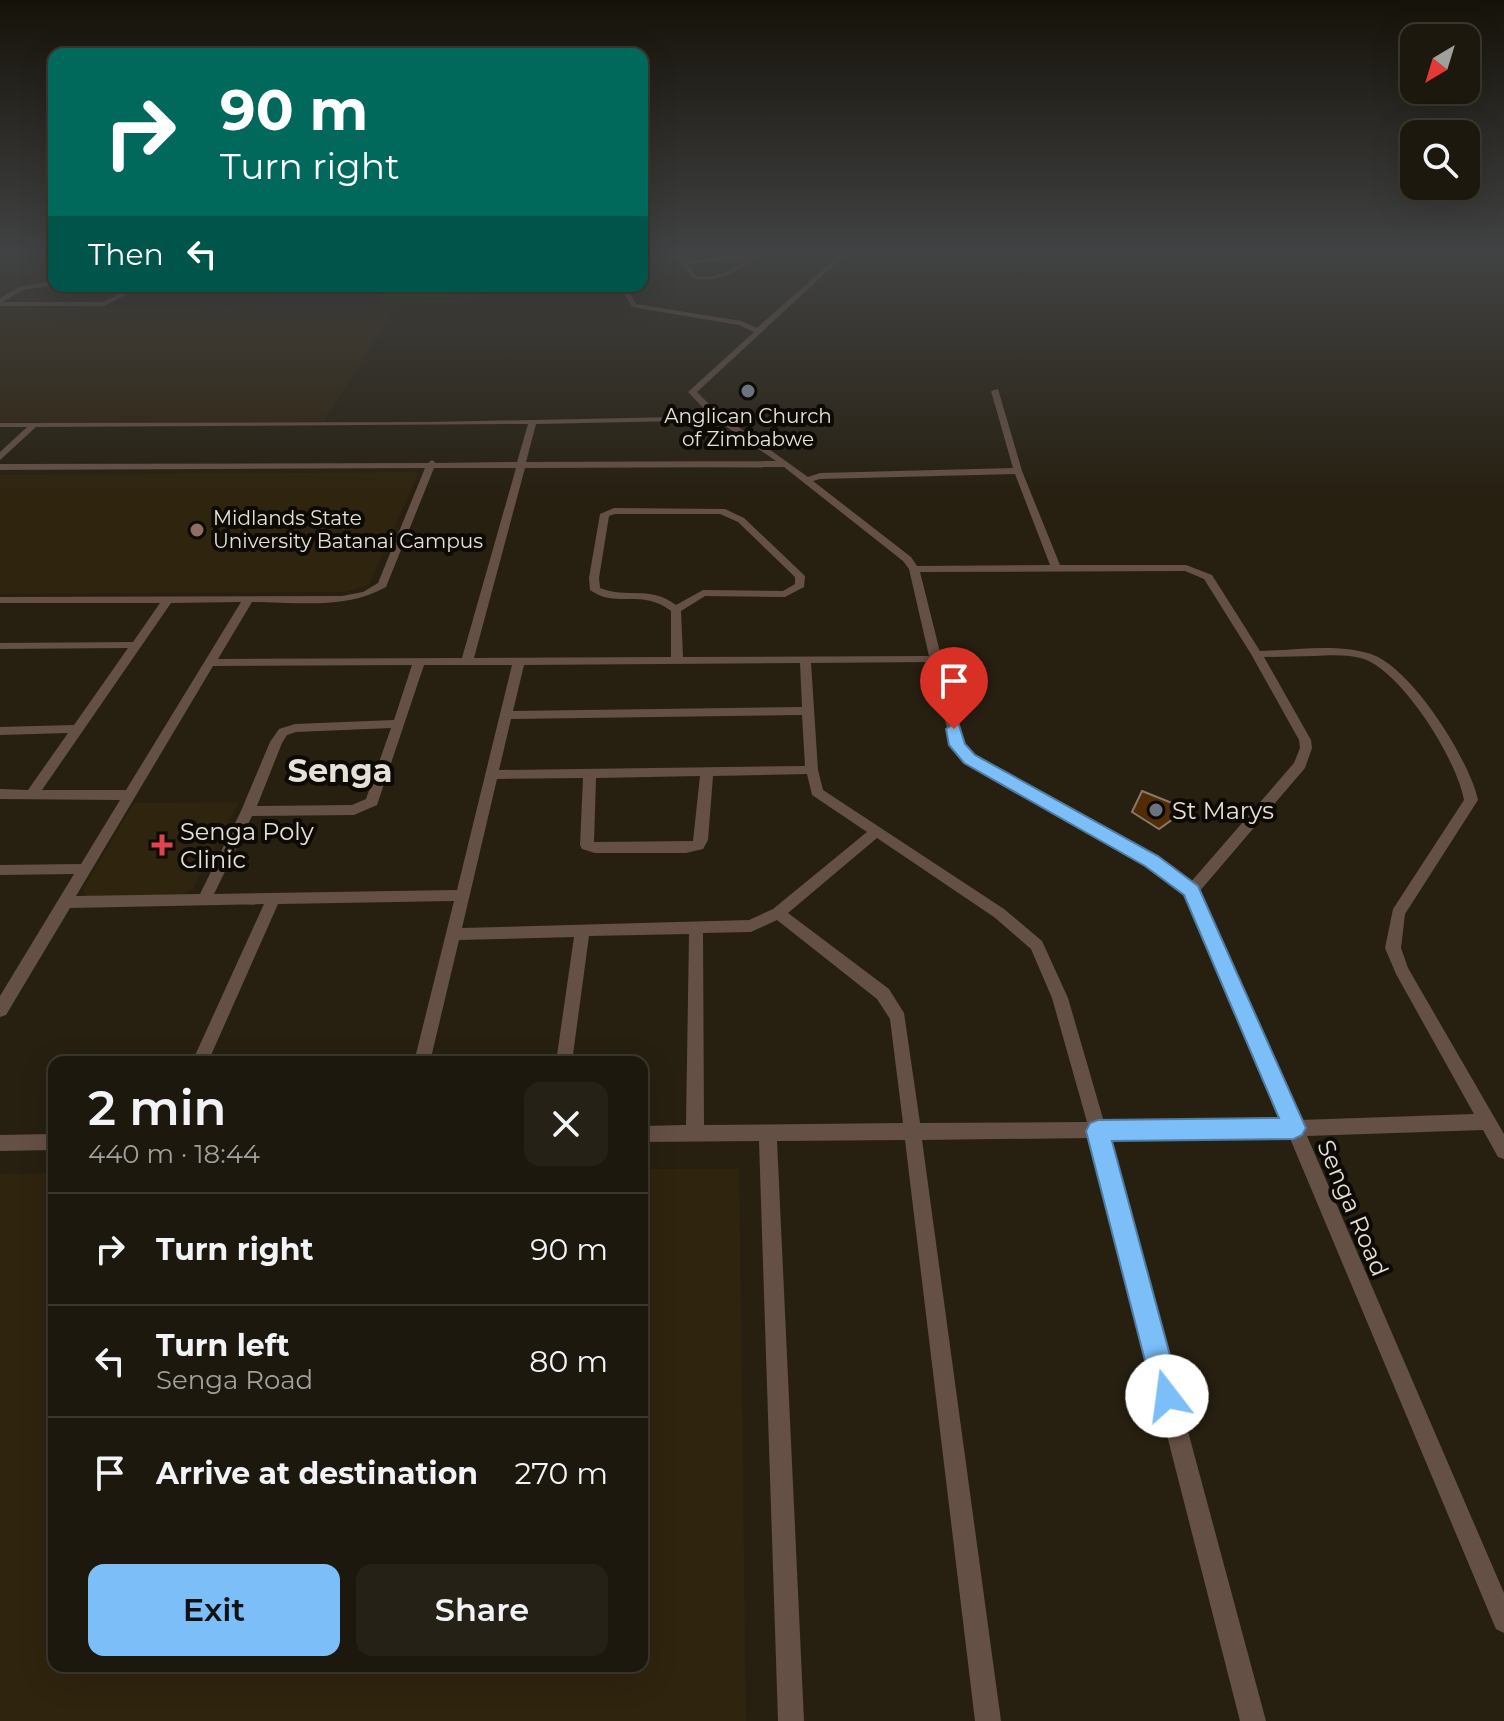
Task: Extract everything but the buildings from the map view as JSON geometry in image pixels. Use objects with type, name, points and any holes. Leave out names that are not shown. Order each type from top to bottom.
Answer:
[{"type":"street","points":[[753,335],[692,392],[713,413],[786,464],[891,545],[914,569],[1186,568],[1200,571],[1208,577],[1257,654],[1305,740],[1304,757],[1191,891]]},
{"type":"street","points":[[995,391],[1018,471],[1056,569]]},
{"type":"street","points":[[0,425],[677,419],[713,413]]},
{"type":"street","points":[[467,662],[533,421]]},
{"type":"street","points":[[0,457],[34,425]]},
{"type":"street","points":[[0,600],[342,599],[376,590],[382,585],[432,463]]},
{"type":"street","points":[[0,467],[786,464]]},
{"type":"street","points":[[806,480],[820,476],[1018,471]]},
{"type":"street","points":[[628,510],[722,511],[741,520],[800,576],[800,585],[785,594],[703,593],[676,610],[656,595],[608,595],[595,590],[594,578],[605,514],[628,510]]},
{"type":"street","name":"Senga Road","points":[[914,569],[957,745],[962,753],[1162,867],[1191,891],[1504,1621]]},
{"type":"street","points":[[32,794],[169,598]]},
{"type":"street","points":[[0,1010],[249,598]]},
{"type":"street","points":[[676,610],[677,659]]},
{"type":"street","points":[[0,646],[136,645]]},
{"type":"street","points":[[1257,654],[1358,655],[1379,661],[1390,668],[1416,699],[1465,774],[1471,789],[1466,811],[1398,913],[1393,948],[1401,970],[1504,1151]]},
{"type":"street","points":[[805,659],[812,770],[814,788],[819,795],[999,913],[1037,945],[1060,998],[1098,1131],[1253,1721]]},
{"type":"street","points":[[211,663],[938,659]]},
{"type":"street","points":[[423,1056],[519,661]]},
{"type":"street","points":[[248,811],[331,811],[367,805],[375,798],[419,663]]},
{"type":"street","points":[[506,715],[809,711]]},
{"type":"street","points":[[205,898],[248,811],[276,742],[288,729],[397,724]]},
{"type":"street","points":[[0,731],[76,729]]},
{"type":"street","points":[[590,772],[587,845],[595,848],[686,848],[698,845],[701,840],[707,770]]},
{"type":"street","points":[[491,775],[812,770]]},
{"type":"street","points":[[0,794],[128,795]]},
{"type":"street","points":[[453,934],[696,930],[751,926],[778,913],[874,833]]},
{"type":"street","points":[[0,870],[87,869]]},
{"type":"street","points":[[67,902],[462,895]]},
{"type":"street","points":[[203,1056],[274,897]]},
{"type":"street","points":[[778,913],[883,994],[894,1007],[898,1018],[988,1721]]},
{"type":"street","points":[[695,1133],[696,930]]},
{"type":"street","points":[[565,1056],[582,932]]},
{"type":"street","points":[[648,1134],[1098,1131],[1487,1122]]},
{"type":"street","points":[[768,1133],[791,1721]]},
{"type":"street","points":[[0,1143],[48,1142]]},
{"type":"shaded area","points":[[0,335],[378,335],[324,421],[0,422]]},
{"type":"shaded area","name":"Midlands State University Batanai Campus","points":[[419,472],[369,585],[346,592],[0,594],[0,475]]},
{"type":"shaded area","name":"Senga Poly Clinic","points":[[239,802],[193,888],[177,898],[88,899],[83,889],[134,803]]},
{"type":"shaded area","points":[[648,1169],[739,1169],[746,1721],[0,1721],[0,1174],[48,1173],[48,1672],[648,1672]]},
{"type":"place","name":"Anglican Church of Zimbabwe","points":[[748,391]]},
{"type":"place","name":"Midlands State University Batanai Campus","points":[[197,530]]},
{"type":"place","name":"St Marys","points":[[1156,810]]},
{"type":"place","name":"Senga Poly Clinic","points":[[162,845]]},
{"type":"district","name":"Senga","points":[[340,770]]},
{"type":"route","points":[[954,729],[957,745],[969,759],[1151,861],[1174,875],[1191,891],[1294,1128],[1098,1131],[1167,1396]]}]
